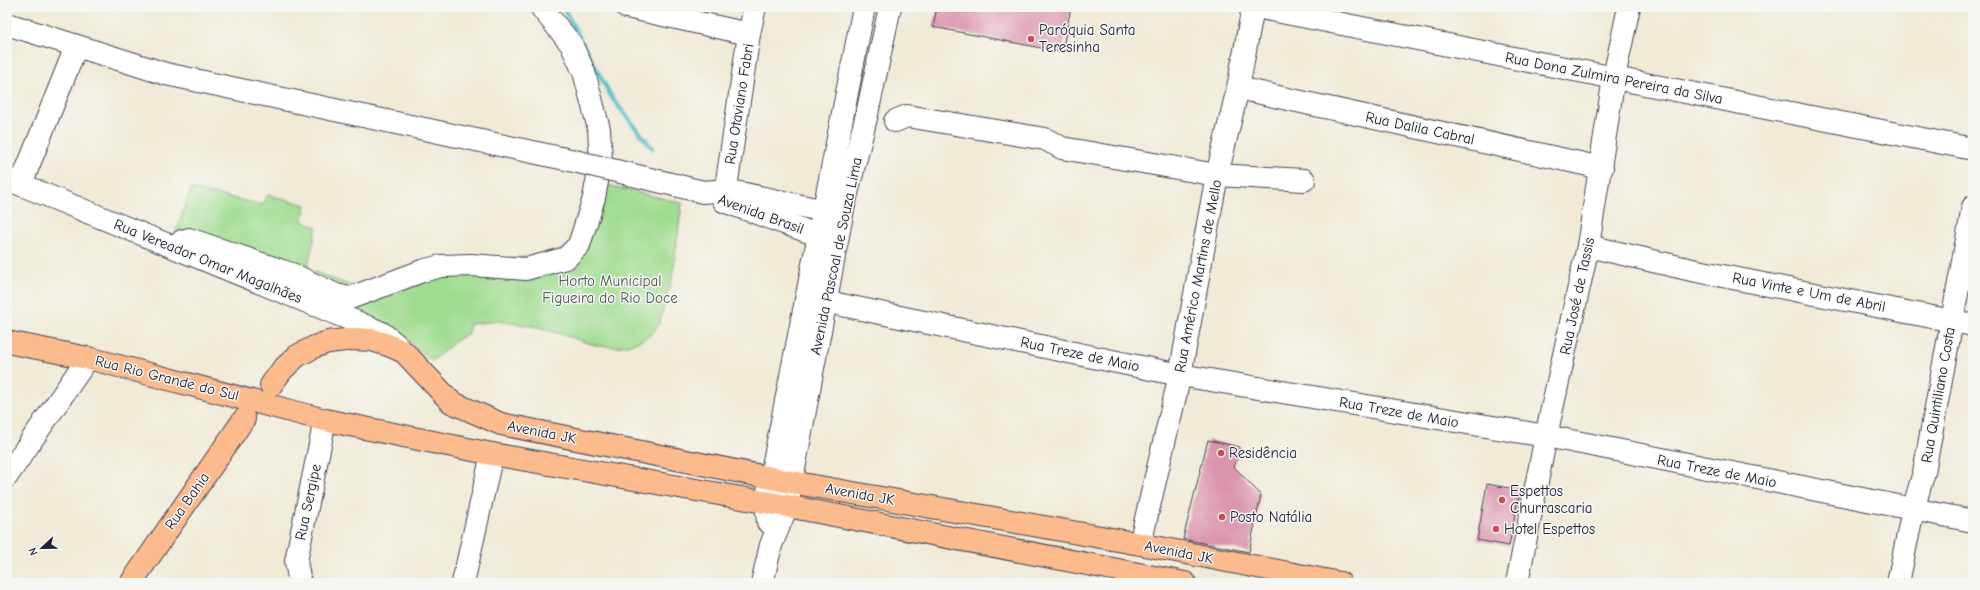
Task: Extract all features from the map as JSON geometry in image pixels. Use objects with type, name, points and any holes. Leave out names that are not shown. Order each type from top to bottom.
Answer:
[{"type":"main road","points":[[271,385],[282,370],[298,356],[314,347],[328,342],[354,339],[372,340],[404,352]]},
{"type":"main road","name":"Rua Rio Grande do Sul","points":[[7,342],[88,358],[325,420]]},
{"type":"main road","name":"Avenida JK","points":[[404,352],[451,402],[501,424],[781,480],[1140,544],[1340,583]]},
{"type":"main road","name":"Rua Bahia","points":[[131,583],[244,419]]},
{"type":"main road","name":"Avenida JK","points":[[325,420],[492,454],[777,504],[1140,579],[1185,583]]},
{"type":"street","points":[[176,248],[182,241],[189,239],[294,275],[336,294],[350,298],[422,270],[441,266],[471,265],[526,269],[566,258],[579,246],[594,198],[601,160],[599,129],[584,72],[571,44],[541,7]]},
{"type":"street","points":[[627,7],[749,34]]},
{"type":"street","name":"Rua Otaviano Fabri","points":[[725,196],[749,34],[755,7]]},
{"type":"street","name":"Avenida Pascoal de Souza Lima","points":[[762,583],[771,545],[781,480],[834,210],[844,110],[864,7]]},
{"type":"street","name":"Avenida Pascoal de Souza Lima","points":[[816,299],[820,236],[834,210],[867,114],[890,7]]},
{"type":"street","name":"Rua Dona Zulmira Pereira da Silva","points":[[1254,7],[1973,149]]},
{"type":"street","name":"Rua Américo Martins de Mello","points":[[1140,544],[1180,375],[1217,175],[1238,88],[1254,7]]},
{"type":"street","name":"Rua José de Tassis","points":[[1517,583],[1546,436],[1588,246],[1602,168],[1614,77],[1629,7]]},
{"type":"street","points":[[7,24],[76,47],[166,74],[570,160],[703,192],[834,210]]},
{"type":"street","points":[[14,181],[76,47]]},
{"type":"street","name":"Rua Dalila Cabral","points":[[1238,88],[1602,168]]},
{"type":"street","points":[[844,110],[895,121],[904,130],[1026,151],[1041,153],[1062,148],[1217,175],[1304,180]]},
{"type":"street","name":"Rua Vereador Omar Magalhães","points":[[14,181],[382,333],[404,352]]},
{"type":"street","name":"Avenida Brasil","points":[[725,196],[820,236]]},
{"type":"street","name":"Rua Quintiliano Costa","points":[[1898,583],[1913,510],[1924,472],[1973,207]]},
{"type":"street","name":"Rua Vinte e Um de Abril","points":[[1588,246],[1692,270],[1973,325]]},
{"type":"street","name":"Rua Treze de Maio","points":[[816,299],[1180,375],[1546,436],[1973,521]]},
{"type":"street","points":[[7,476],[88,358]]},
{"type":"street","name":"Rua Sergipe","points":[[300,583],[296,561],[325,420]]},
{"type":"street","points":[[463,583],[492,454]]},
{"type":"green space","name":"Horto Municipal Figueira do Rio Doce","points":[[607,185],[682,203],[672,279],[659,324],[651,335],[635,343],[618,347],[598,346],[538,327],[498,321],[470,324],[468,333],[432,361],[401,334],[174,237],[191,189],[263,205],[268,195],[306,205],[302,221],[317,227],[307,269],[357,288],[505,260],[556,253],[587,237],[600,217]]},
{"type":"building","name":"Paróquia Santa Teresinha","points":[[937,7],[1071,7],[1062,52],[933,27]]},
{"type":"building","name":"Posto Natália","points":[[1208,440],[1240,447],[1234,467],[1261,495],[1249,552],[1183,539]]},
{"type":"building","points":[[1487,484],[1520,490],[1509,546],[1477,540]]},
{"type":"waterway","points":[[563,7],[612,98],[652,148]]},
{"type":"place","name":"Paróquia Santa Teresinha","points":[[1031,39]]},
{"type":"place","name":"Residência","points":[[1221,453]]},
{"type":"place","name":"Espettos Churrascaria","points":[[1502,500]]},
{"type":"place","name":"Posto Natália","points":[[1222,517]]},
{"type":"place","name":"Hotel Espettos","points":[[1496,529]]}]
